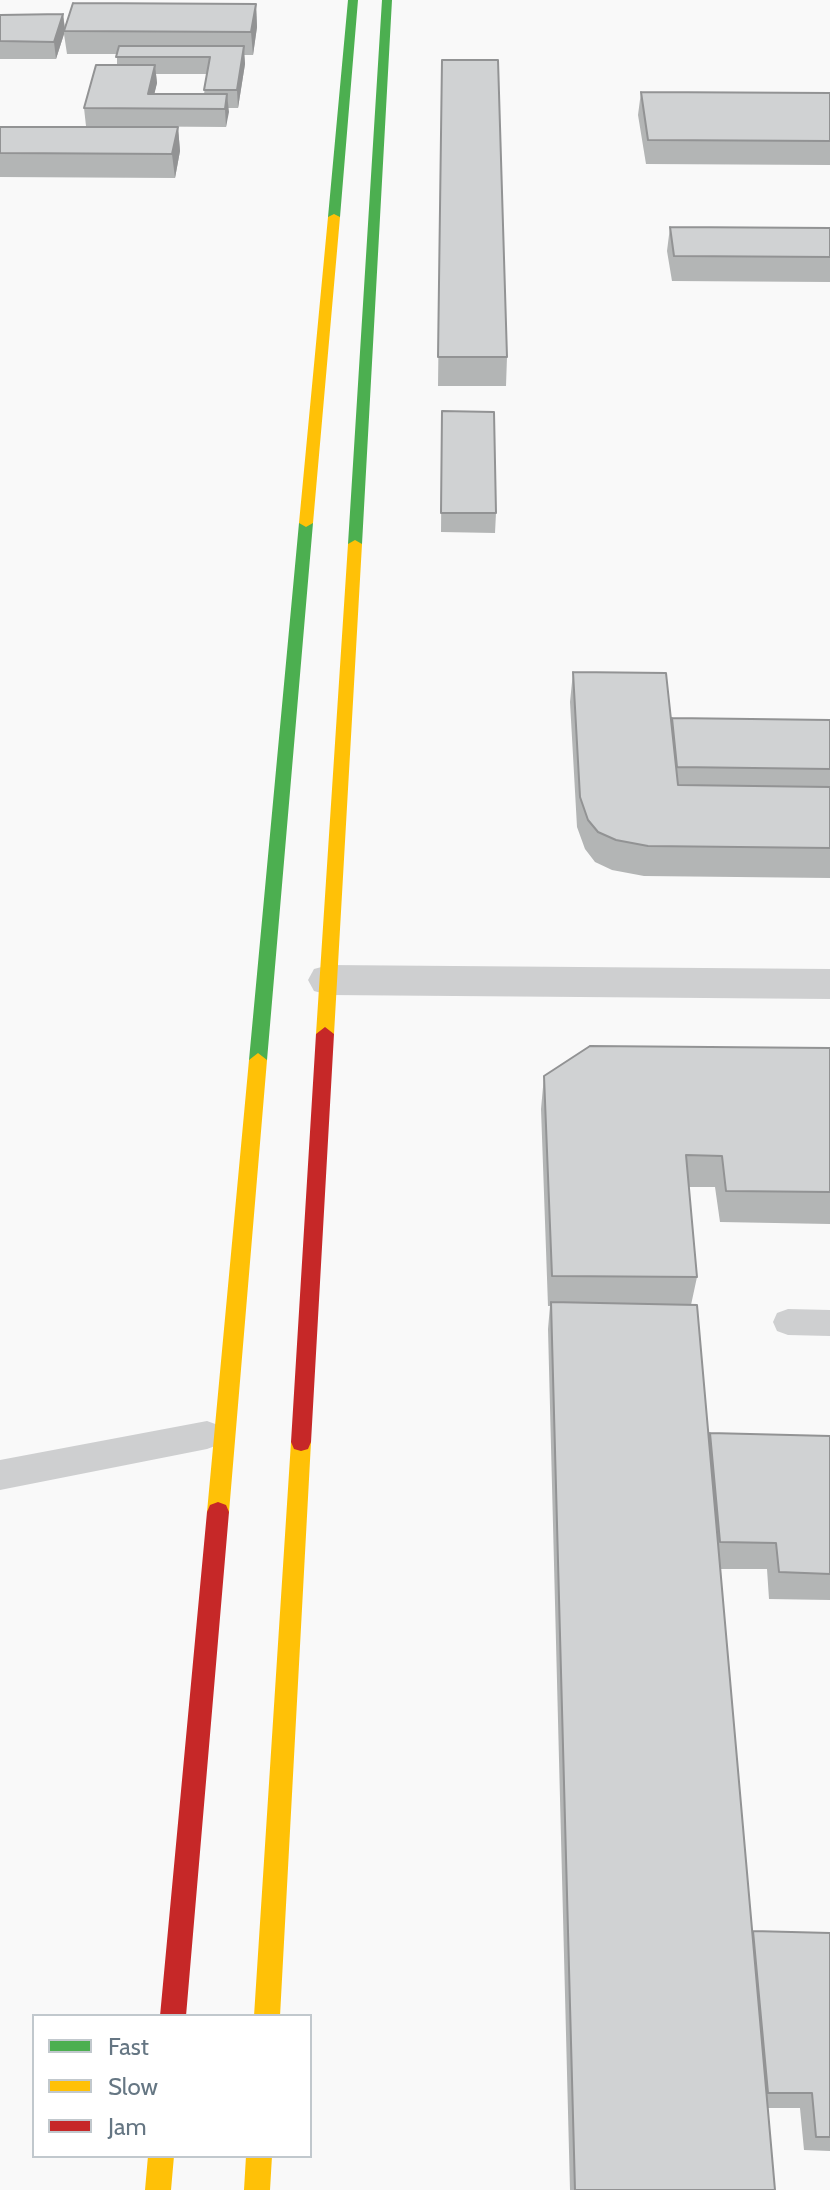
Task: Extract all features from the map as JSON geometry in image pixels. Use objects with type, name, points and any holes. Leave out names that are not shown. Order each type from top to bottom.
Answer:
[{"type":"street","points":[[173,2014],[353,0]]},
{"type":"street","points":[[267,2014],[387,0]]},
{"type":"street","points":[[329,980],[830,984]]},
{"type":"street","points":[[158,2190],[161,2158]]},
{"type":"street","points":[[257,2190],[259,2158]]},
{"type":"lane","points":[[788,1322],[830,1323]]},
{"type":"lane","points":[[0,1475],[207,1435]]},
{"type":"building","points":[[73,3],[256,4],[251,32],[64,31]]},
{"type":"building","points":[[63,14],[54,42],[0,41],[0,15]]},
{"type":"building","points":[[119,46],[244,46],[237,90],[204,90],[210,57],[116,57]]},
{"type":"building","points":[[442,60],[498,60],[507,357],[438,357]]},
{"type":"building","points":[[96,65],[155,65],[148,94],[227,94],[225,109],[84,108]]},
{"type":"building","points":[[641,92],[830,93],[830,141],[648,140]]},
{"type":"building","points":[[0,127],[178,127],[172,154],[0,153]]},
{"type":"building","points":[[670,227],[830,228],[830,257],[674,256]]},
{"type":"building","points":[[442,411],[494,412],[496,513],[441,513]]},
{"type":"building","points":[[573,672],[666,673],[678,785],[830,787],[830,848],[648,846],[616,840],[598,832],[588,820],[580,797]]},
{"type":"building","points":[[672,718],[830,720],[830,769],[677,767]]},
{"type":"building","points":[[590,1046],[830,1048],[830,1192],[726,1191],[722,1156],[686,1155],[697,1277],[552,1276],[544,1076]]},
{"type":"building","points":[[551,1302],[697,1305],[775,2190],[575,2190]]},
{"type":"building","points":[[710,1433],[830,1436],[830,1574],[779,1572],[776,1543],[720,1542]]},
{"type":"building","points":[[753,1931],[830,1933],[830,2137],[816,2137],[812,2093],[768,2093]]},
{"type":"traffic: fast","points":[[334,217],[353,0]]},
{"type":"traffic: fast","points":[[355,544],[387,0]]},
{"type":"traffic: fast","points":[[258,1060],[306,523]]},
{"type":"traffic: slow","points":[[306,523],[334,217]]},
{"type":"traffic: slow","points":[[325,1034],[355,544]]},
{"type":"traffic: slow","points":[[218,1512],[258,1060]]},
{"type":"traffic: slow","points":[[267,2014],[301,1442]]},
{"type":"traffic: slow","points":[[158,2190],[161,2158]]},
{"type":"traffic: slow","points":[[257,2190],[259,2158]]},
{"type":"traffic: jam","points":[[301,1442],[325,1034]]},
{"type":"traffic: jam","points":[[173,2014],[218,1512]]}]
